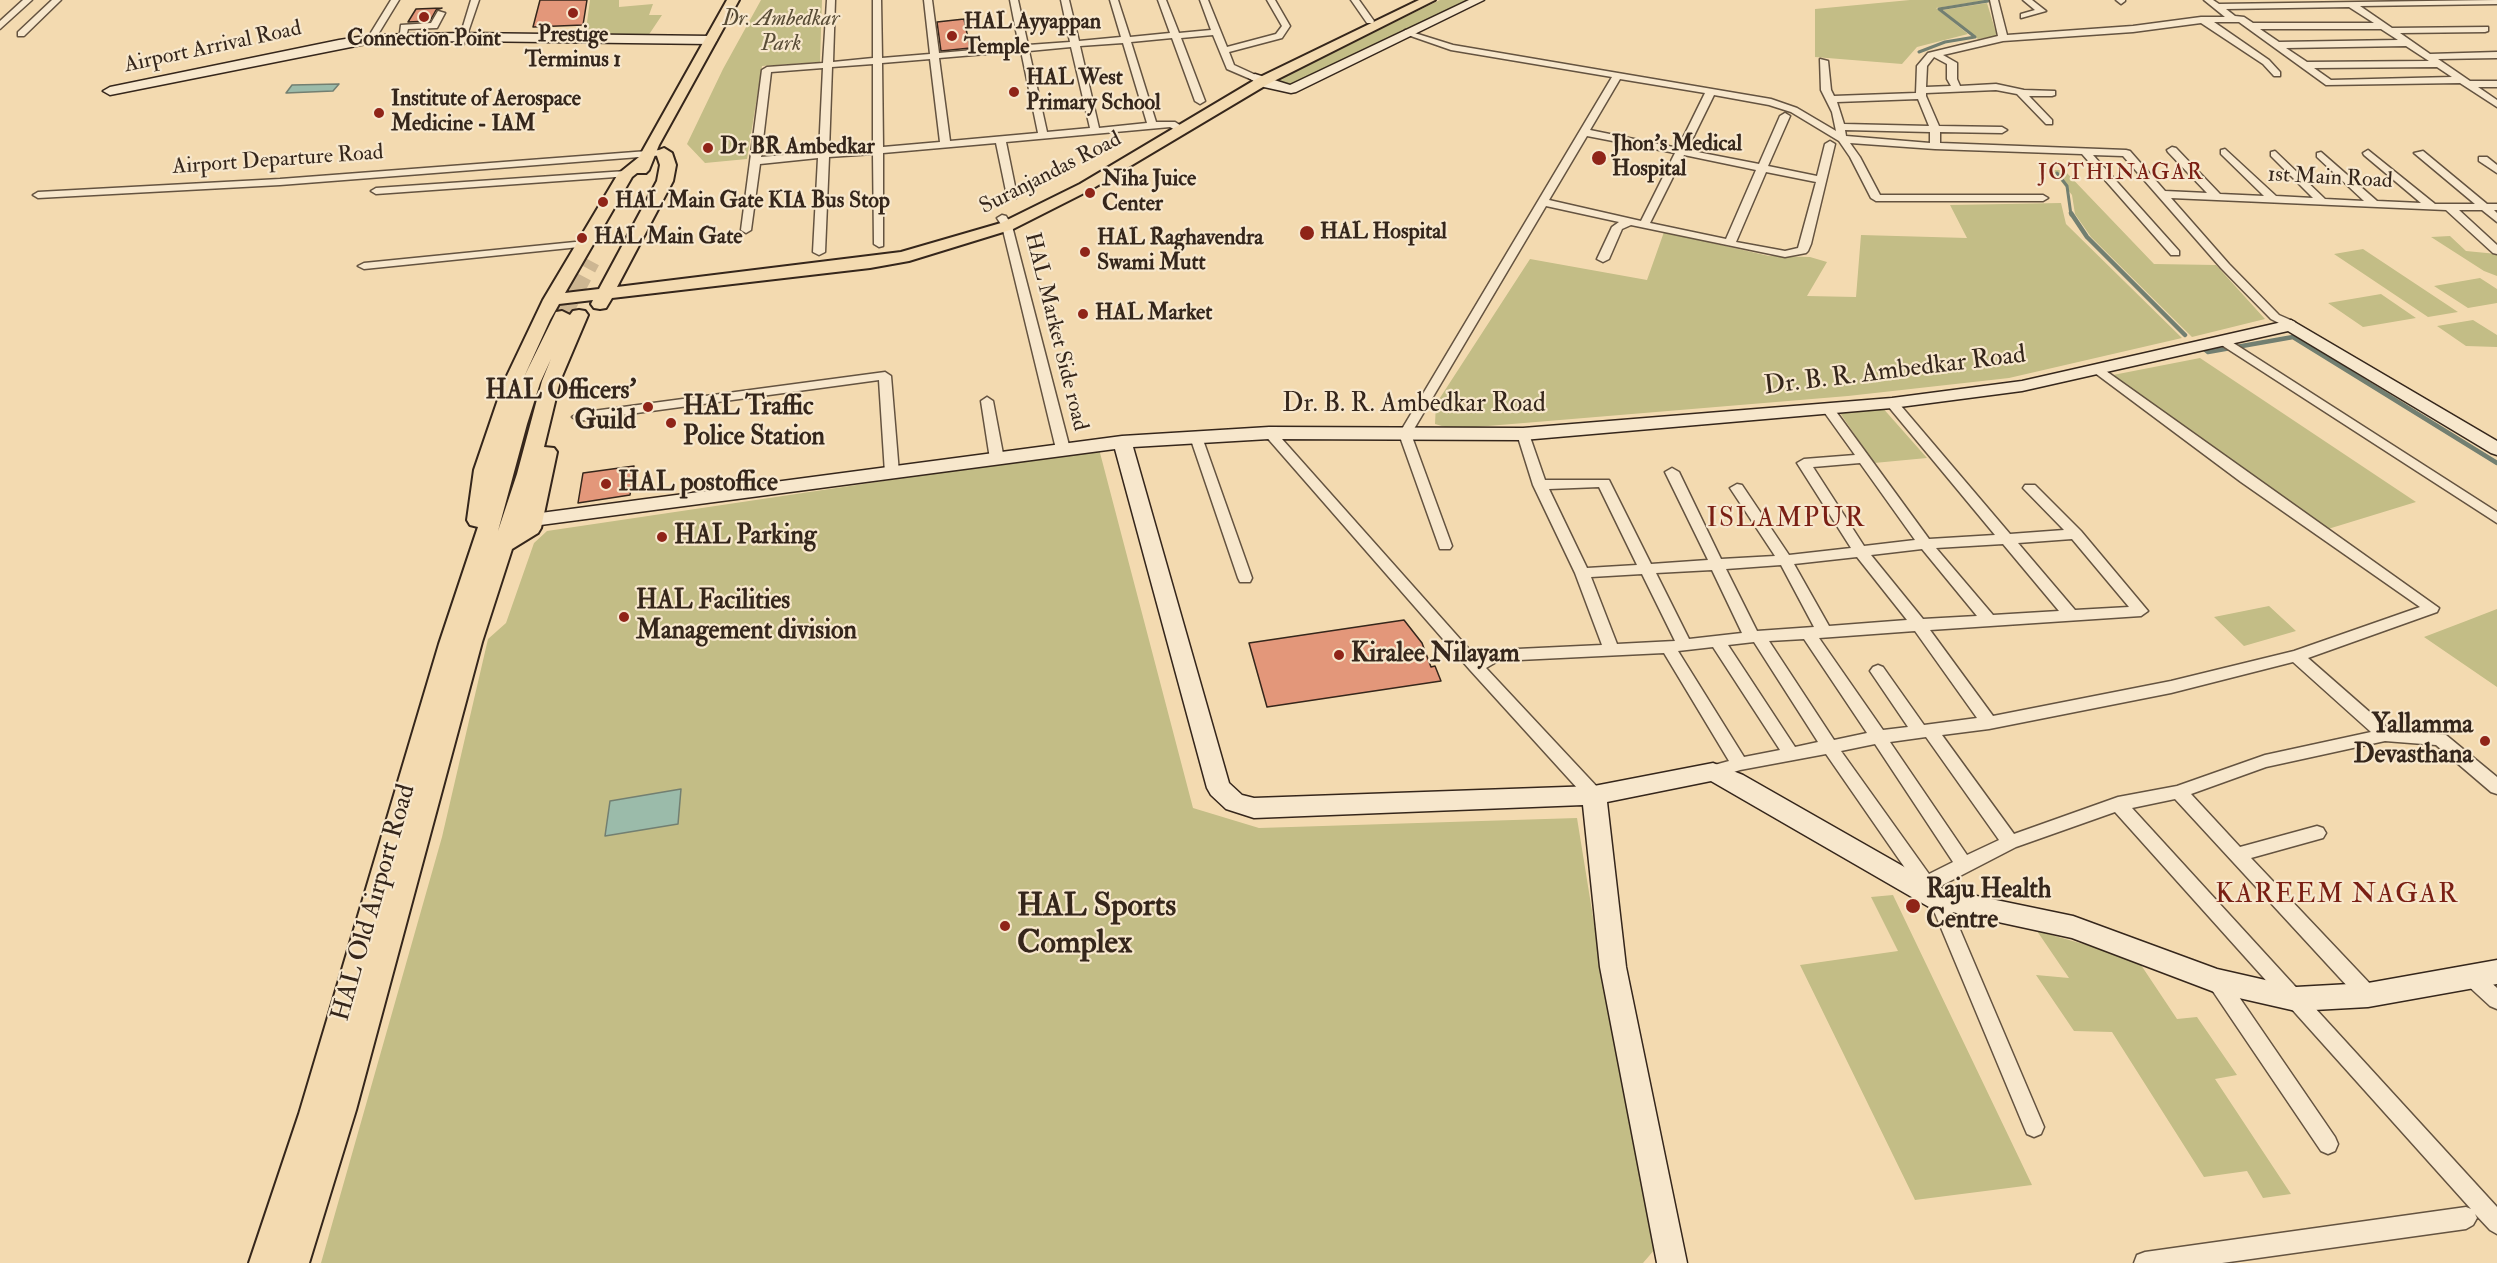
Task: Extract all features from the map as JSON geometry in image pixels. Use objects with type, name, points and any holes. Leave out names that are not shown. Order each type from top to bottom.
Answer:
[{"type":"main road","points":[[494,544],[526,474],[551,381],[563,304],[585,244],[626,174],[652,156],[733,0]]},
{"type":"main road","points":[[591,261],[747,0]]},
{"type":"main road","name":"Suranjandas Road","points":[[563,304],[608,289],[898,250],[1004,222],[1067,184],[1259,80],[1414,0]]},
{"type":"main road","name":"Suranjandas Road","points":[[1259,80],[1429,0]]},
{"type":"main road","points":[[608,261],[656,173],[652,156]]},
{"type":"main road","points":[[494,544],[531,528],[558,400],[575,353],[593,313],[665,181],[668,165],[652,156]]},
{"type":"main road","points":[[494,544],[476,532],[484,470],[513,382],[541,320],[563,304]]},
{"type":"main road","name":"HAL Old Airport Road","points":[[265,1263],[314,1114],[450,644],[494,544]]},
{"type":"main road","name":"HAL Old Airport Road","points":[[293,1263],[340,1110],[471,642],[494,544]]},
{"type":"street","points":[[0,26],[28,0]]},
{"type":"street","points":[[21,34],[57,0]]},
{"type":"street","points":[[371,39],[395,0]]},
{"type":"street","points":[[461,41],[475,0]]},
{"type":"street","points":[[819,252],[831,0]]},
{"type":"street","points":[[877,0],[879,244]]},
{"type":"street","points":[[928,0],[945,144]]},
{"type":"street","points":[[1014,0],[1043,135]]},
{"type":"street","points":[[1065,0],[1095,130]]},
{"type":"street","points":[[1114,0],[1152,125]]},
{"type":"street","points":[[1162,0],[1200,101]]},
{"type":"street","points":[[1204,0],[1230,67],[1259,80],[1291,88],[1478,0]]},
{"type":"street","points":[[1224,51],[1279,36],[1286,26],[1271,0]]},
{"type":"street","points":[[1354,0],[1370,21]]},
{"type":"street","points":[[1994,0],[2003,38]]},
{"type":"street","points":[[2024,15],[2042,12],[2027,0]]},
{"type":"street","points":[[2208,0],[2233,19],[2241,19],[2279,45],[2329,83],[2465,82],[2497,84]]},
{"type":"street","points":[[2267,0],[2275,6]]},
{"type":"street","points":[[2218,7],[2311,3],[2495,3]]},
{"type":"street","points":[[2349,3],[2497,104]]},
{"type":"street","points":[[2187,9],[2265,62],[2277,74]]},
{"type":"street","points":[[402,39],[404,27],[434,26],[441,13]]},
{"type":"street","points":[[1935,146],[1935,129],[1921,93],[1922,66],[1934,54],[2003,38],[2144,28],[2203,20],[2241,19]]},
{"type":"street","points":[[2250,26],[2485,29]]},
{"type":"street","points":[[747,230],[767,70],[1216,32]]},
{"type":"street","points":[[1408,32],[1451,47],[1821,109],[1957,88],[2001,87],[2020,92],[2052,93]]},
{"type":"street","name":"Airport Arrival Road","points":[[461,41],[341,48],[149,88],[120,93],[110,92],[371,39],[709,43]]},
{"type":"street","points":[[2279,45],[2407,43]]},
{"type":"street","points":[[1934,54],[1952,63],[1952,79],[1957,88]]},
{"type":"street","points":[[2428,57],[2497,55]]},
{"type":"street","points":[[1823,61],[1826,90],[1821,109],[1855,157],[1876,198],[2043,198]]},
{"type":"street","points":[[2307,65],[2437,64]]},
{"type":"street","points":[[1445,546],[1405,434],[1618,75]]},
{"type":"street","points":[[1644,225],[1711,91]]},
{"type":"street","points":[[2020,92],[2049,122]]},
{"type":"street","points":[[1821,109],[1839,127],[1842,139]]},
{"type":"street","points":[[1729,244],[1785,116]]},
{"type":"street","points":[[755,161],[1152,125],[1176,126]]},
{"type":"street","points":[[1839,127],[2002,130]]},
{"type":"street","points":[[1584,132],[1822,180]]},
{"type":"street","points":[[1000,139],[1012,196]]},
{"type":"street","points":[[1842,139],[1935,146],[2126,153],[2233,275],[2275,317],[2497,449]]},
{"type":"street","points":[[1542,202],[1729,244],[1785,254],[1802,251],[1806,244],[1830,144]]},
{"type":"street","points":[[2172,150],[2216,196]]},
{"type":"street","points":[[2084,151],[2175,253]]},
{"type":"street","points":[[2225,152],[2272,198]]},
{"type":"street","points":[[2368,153],[2432,207]]},
{"type":"street","points":[[2419,153],[2497,219]]},
{"type":"street","points":[[2275,154],[2321,200]]},
{"type":"street","points":[[2321,154],[2373,203]]},
{"type":"street","name":"Airport Departure Road","points":[[38,195],[280,182],[652,156]]},
{"type":"street","points":[[2483,159],[2497,170]]},
{"type":"street","points":[[376,191],[626,174]]},
{"type":"street","name":"1st Main Road","points":[[2162,194],[2432,207],[2497,207]]},
{"type":"street","points":[[2449,207],[2497,252]]},
{"type":"street","name":"HAL Market Side road","points":[[1004,222],[1063,449]]},
{"type":"street","points":[[1603,259],[1617,227],[1628,222]]},
{"type":"street","points":[[364,266],[585,244]]},
{"type":"street","name":"Dr. B. R. Ambedkar Road","points":[[533,520],[1122,442],[1269,433],[1522,434],[1892,404],[2022,386],[2291,326]]},
{"type":"street","points":[[2224,341],[2497,518]]},
{"type":"street","points":[[1122,442],[1219,788],[1234,802],[1254,808],[1594,795],[1879,737],[1989,723],[2171,687],[2296,656],[2432,608],[2239,474],[2099,370]]},
{"type":"street","points":[[578,417],[885,376],[892,473]]},
{"type":"street","points":[[987,400],[997,459]]},
{"type":"street","points":[[1892,404],[2070,614]]},
{"type":"street","points":[[1828,409],[1925,544],[1990,621]]},
{"type":"street","points":[[1269,433],[1475,666],[1594,795],[1613,967],[1672,1263]]},
{"type":"street","points":[[1522,434],[1540,485],[1582,573],[1611,649]]},
{"type":"street","points":[[1196,437],[1245,578]]},
{"type":"street","points":[[1865,459],[1804,463],[1860,551],[1919,625],[1989,723]]},
{"type":"street","points":[[1672,472],[1755,637],[1927,891],[2034,1127]]},
{"type":"street","points":[[1540,485],[1604,483],[1648,569],[1676,645],[1740,764]]},
{"type":"street","points":[[1737,488],[1785,560],[1825,633]]},
{"type":"street","points":[[1475,666],[1496,656],[1718,642],[1755,637],[2070,614],[2141,611],[2076,534],[2030,488]]},
{"type":"street","points":[[1582,573],[1785,560],[1925,544],[2076,534]]},
{"type":"street","points":[[1809,634],[1964,864]]},
{"type":"street","points":[[1718,642],[1792,755]]},
{"type":"street","points":[[2296,656],[2385,735]]},
{"type":"street","points":[[1878,671],[2010,842]]},
{"type":"street","points":[[1927,891],[1964,864],[2010,842],[2118,804],[2178,792],[2265,761],[2385,735],[2440,739],[2497,787]]},
{"type":"street","points":[[1713,772],[1736,782],[1927,891],[2073,927],[2217,981],[2296,999],[2368,995],[2497,972]]},
{"type":"street","points":[[2178,792],[2368,995]]},
{"type":"street","points":[[2118,804],[2497,1224]]},
{"type":"street","points":[[2237,855],[2317,833]]},
{"type":"street","points":[[2472,977],[2497,1000]]},
{"type":"street","points":[[2217,981],[2328,1144]]},
{"type":"street","points":[[2145,1263],[2466,1218]]},
{"type":"green space","points":[[590,0],[619,0],[619,7],[653,4],[649,15],[662,15],[646,39],[585,37]]},
{"type":"green space","name":"Dr. Ambedkar Park","points":[[761,0],[822,0],[820,62],[762,66],[747,159],[705,163],[687,144],[723,69]]},
{"type":"green space","points":[[1440,0],[1470,0],[1290,85],[1279,84],[1277,79]]},
{"type":"green space","points":[[1910,0],[1987,0],[1936,8],[1968,34],[1917,47],[1902,64],[1815,57],[1815,9]]},
{"type":"green space","points":[[1987,3],[1997,36],[1978,39],[1943,10]]},
{"type":"green space","points":[[2052,170],[2064,170],[2154,264],[2216,265],[2265,319],[2192,337],[2091,237],[2075,214],[2072,195]]},
{"type":"green space","points":[[2061,203],[2066,224],[2182,338],[2009,378],[1848,396],[1452,429],[1435,424],[1436,404],[1530,259],[1647,280],[1664,232],[1769,256],[1810,257],[1827,262],[1807,296],[1856,297],[1861,235],[1967,238],[1950,205]]},
{"type":"green space","points":[[2450,236],[2466,251],[2497,254],[2497,276],[2484,271],[2431,237]]},
{"type":"green space","points":[[2363,249],[2458,312],[2428,317],[2334,254]]},
{"type":"green space","points":[[2480,278],[2497,289],[2497,303],[2468,308],[2434,286]]},
{"type":"green space","points":[[2381,294],[2416,318],[2363,327],[2328,303]]},
{"type":"green space","points":[[2473,320],[2497,335],[2497,347],[2466,346],[2437,326]]},
{"type":"green space","points":[[2200,358],[2416,502],[2328,529],[2113,375]]},
{"type":"green space","points":[[1881,406],[1927,458],[1874,463],[1838,410]]},
{"type":"green space","name":"HAL Sports Complex","points":[[1099,449],[1193,808],[1259,828],[1577,818],[1609,1016],[1655,1249],[1643,1263],[321,1263],[442,837],[488,639],[506,623],[534,543],[547,531]]},
{"type":"green space","points":[[2269,606],[2296,631],[2244,646],[2214,617]]},
{"type":"green space","points":[[2497,609],[2497,687],[2424,637],[2466,621]]},
{"type":"green space","points":[[1893,895],[2032,1185],[1915,1200],[1800,965],[1898,951],[1871,897]]},
{"type":"green space","points":[[2037,931],[2137,959],[2177,1019],[2197,1017],[2237,1075],[2215,1079],[2291,1194],[2263,1198],[2247,1171],[2204,1177],[2112,1032],[2074,1031],[2036,975],[2069,978]]},
{"type":"shaded area","points":[[339,84],[333,91],[286,93],[292,85]]},
{"type":"shaded area","points":[[681,789],[678,824],[605,836],[610,801]]},
{"type":"building","points":[[540,0],[587,0],[583,25],[533,27]]},
{"type":"building","name":"Connection Point","points":[[442,8],[436,10],[430,21],[408,22],[416,9]]},
{"type":"building","name":"HAL Ayyappan Temple","points":[[964,19],[970,48],[941,51],[937,22]]},
{"type":"building","name":"HAL postoffice","points":[[634,466],[630,495],[578,503],[583,473]]},
{"type":"building","name":"Kiralee Nilayam","points":[[1404,620],[1422,643],[1431,667],[1435,666],[1441,681],[1267,707],[1249,643]]},
{"type":"waterway","points":[[1919,52],[1945,42],[1975,37],[1939,9],[1988,1]]},
{"type":"waterway","points":[[2057,173],[2067,186],[2071,215]]},
{"type":"waterway","points":[[2071,213],[2087,237],[2185,335]]},
{"type":"waterway","points":[[2202,347],[2208,352],[2293,337],[2497,463]]},
{"type":"tunnel","points":[[562,316],[591,261]]},
{"type":"place","name":"Prestige Terminus 1","points":[[573,13]]},
{"type":"place","name":"Connection Point","points":[[424,17]]},
{"type":"place","name":"HAL Ayyappan Temple","points":[[952,36]]},
{"type":"place","name":"HAL West Primary School","points":[[1014,92]]},
{"type":"place","name":"Institute of Aerospace Medicine - IAM","points":[[379,113]]},
{"type":"place","name":"Dr BR Ambedkar","points":[[708,148]]},
{"type":"place","name":"Jhon's Medical Hospital","points":[[1599,158]]},
{"type":"place","name":"Niha Juice Center","points":[[1090,193]]},
{"type":"place","name":"HAL Main Gate KIA Bus Stop","points":[[603,202]]},
{"type":"place","name":"HAL Hospital","points":[[1307,233]]},
{"type":"place","name":"HAL Main Gate","points":[[582,238]]},
{"type":"place","name":"HAL Raghavendra Swami Mutt","points":[[1085,252]]},
{"type":"place","name":"HAL Market","points":[[1083,314]]},
{"type":"place","name":"HAL Officers' Guild","points":[[648,407]]},
{"type":"place","name":"HAL Traffic Police Station","points":[[671,423]]},
{"type":"place","name":"HAL postoffice","points":[[606,484]]},
{"type":"place","name":"HAL Parking","points":[[662,537]]},
{"type":"place","name":"HAL Facilities Management division","points":[[624,617]]},
{"type":"place","name":"Kiralee Nilayam","points":[[1339,655]]},
{"type":"place","name":"Yallamma Devasthana","points":[[2485,741]]},
{"type":"place","name":"Raju Health Centre","points":[[1913,906]]},
{"type":"place","name":"HAL Sports Complex","points":[[1005,926]]},
{"type":"district","name":"JOTHINAGAR","points":[[2121,174]]},
{"type":"district","name":"ISLAMPUR","points":[[1786,520]]},
{"type":"district","name":"KAREEM NAGAR","points":[[2337,896]]}]
